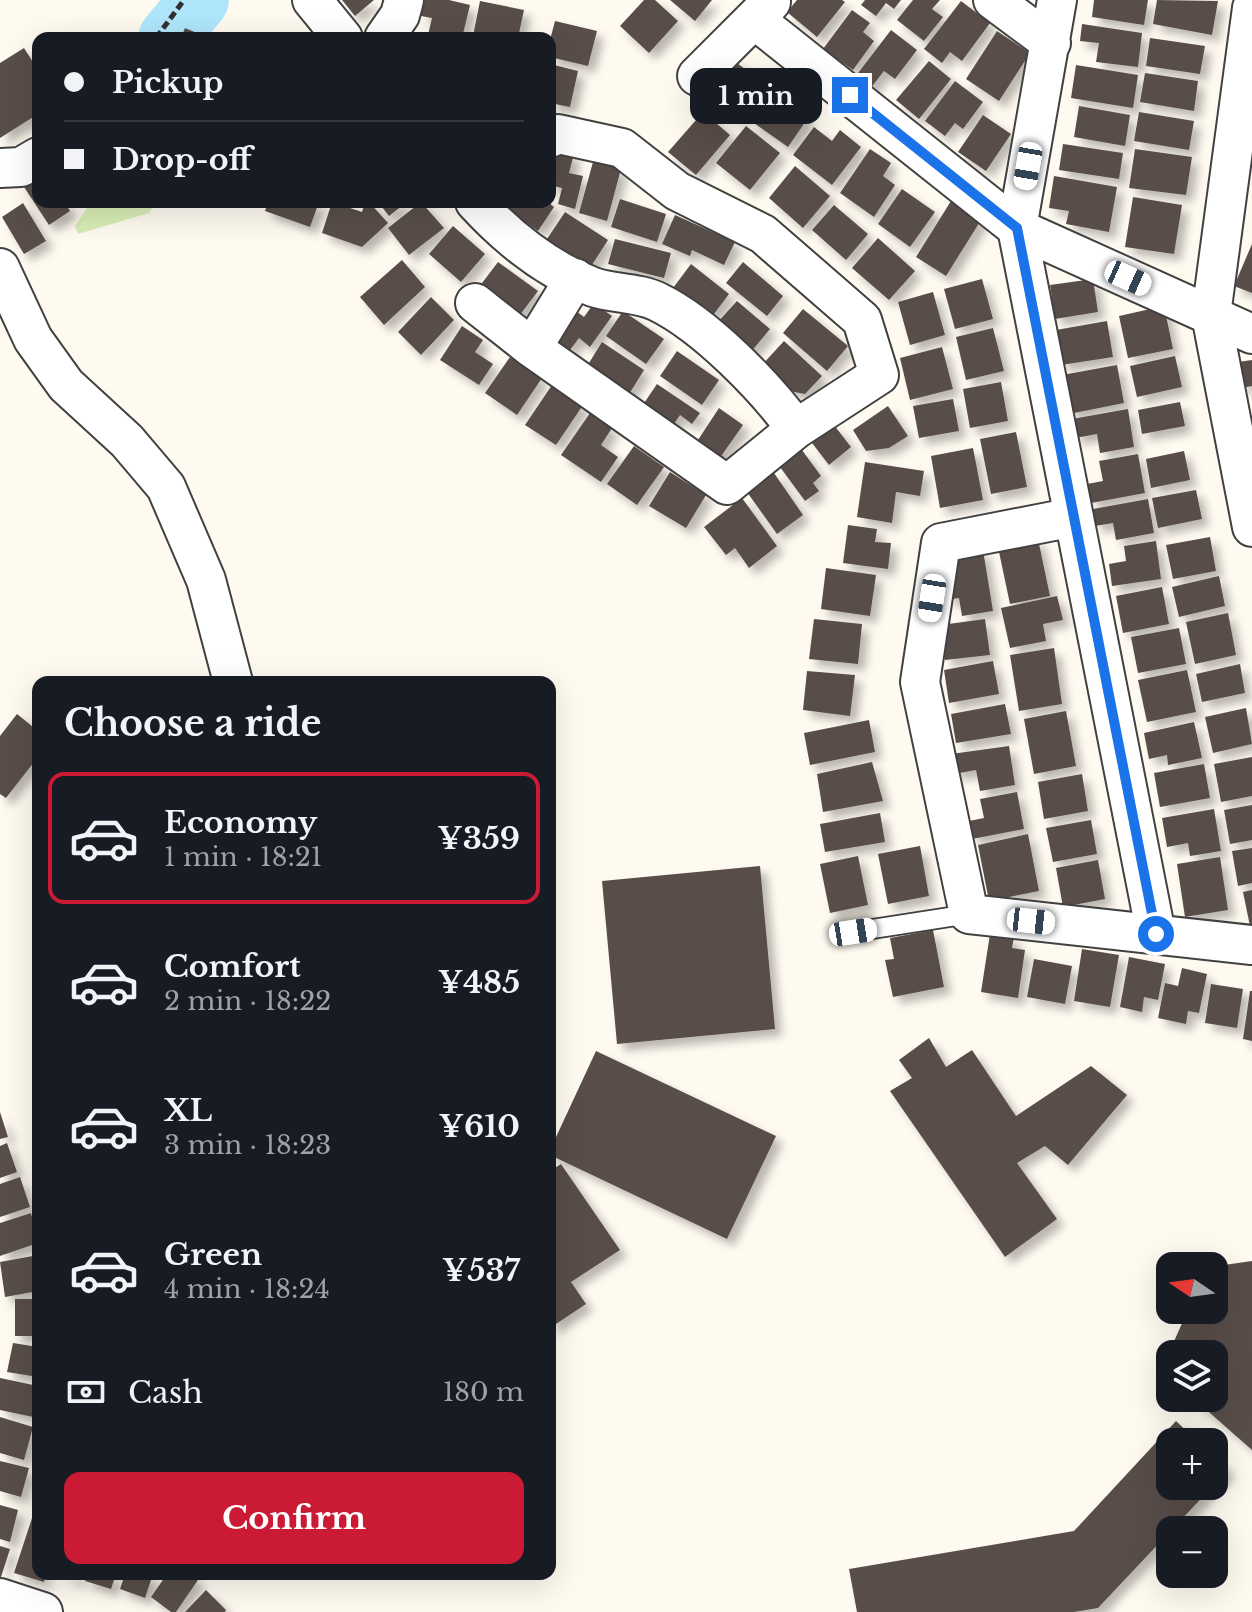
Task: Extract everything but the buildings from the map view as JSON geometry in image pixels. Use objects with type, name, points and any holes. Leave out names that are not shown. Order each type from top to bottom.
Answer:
[{"type":"street","points":[[312,0],[338,32]]},
{"type":"street","points":[[388,32],[400,15],[404,0]]},
{"type":"street","points":[[993,0],[1051,43]]},
{"type":"street","points":[[1057,0],[1017,228],[1156,934]]},
{"type":"street","points":[[1252,8],[1211,315],[1252,527]]},
{"type":"street","points":[[697,76],[764,9],[1017,228],[1252,334]]},
{"type":"street","points":[[475,303],[532,348],[727,485],[796,429],[879,375],[862,320],[763,234],[677,191],[622,148],[556,135]]},
{"type":"street","points":[[0,168],[21,167],[32,161]]},
{"type":"street","points":[[481,208],[504,233],[558,270],[595,288],[655,300],[693,323],[778,405],[796,429]]},
{"type":"street","points":[[0,268],[33,339],[66,385],[127,441],[166,487],[206,580],[231,676]]},
{"type":"street","points":[[532,348],[575,278]]},
{"type":"street","points":[[1074,517],[941,543],[920,682],[969,914],[1252,945]]},
{"type":"street","points":[[0,1598],[43,1612]]},
{"type":"lane","points":[[853,932],[969,914]]},
{"type":"path","points":[[160,32],[184,0]]},
{"type":"green space","points":[[87,208],[152,208],[149,213],[78,234],[75,226]]},
{"type":"waterway","points":[[173,32],[199,0]]},
{"type":"route","points":[[850,95],[1017,228],[1156,934]]}]
